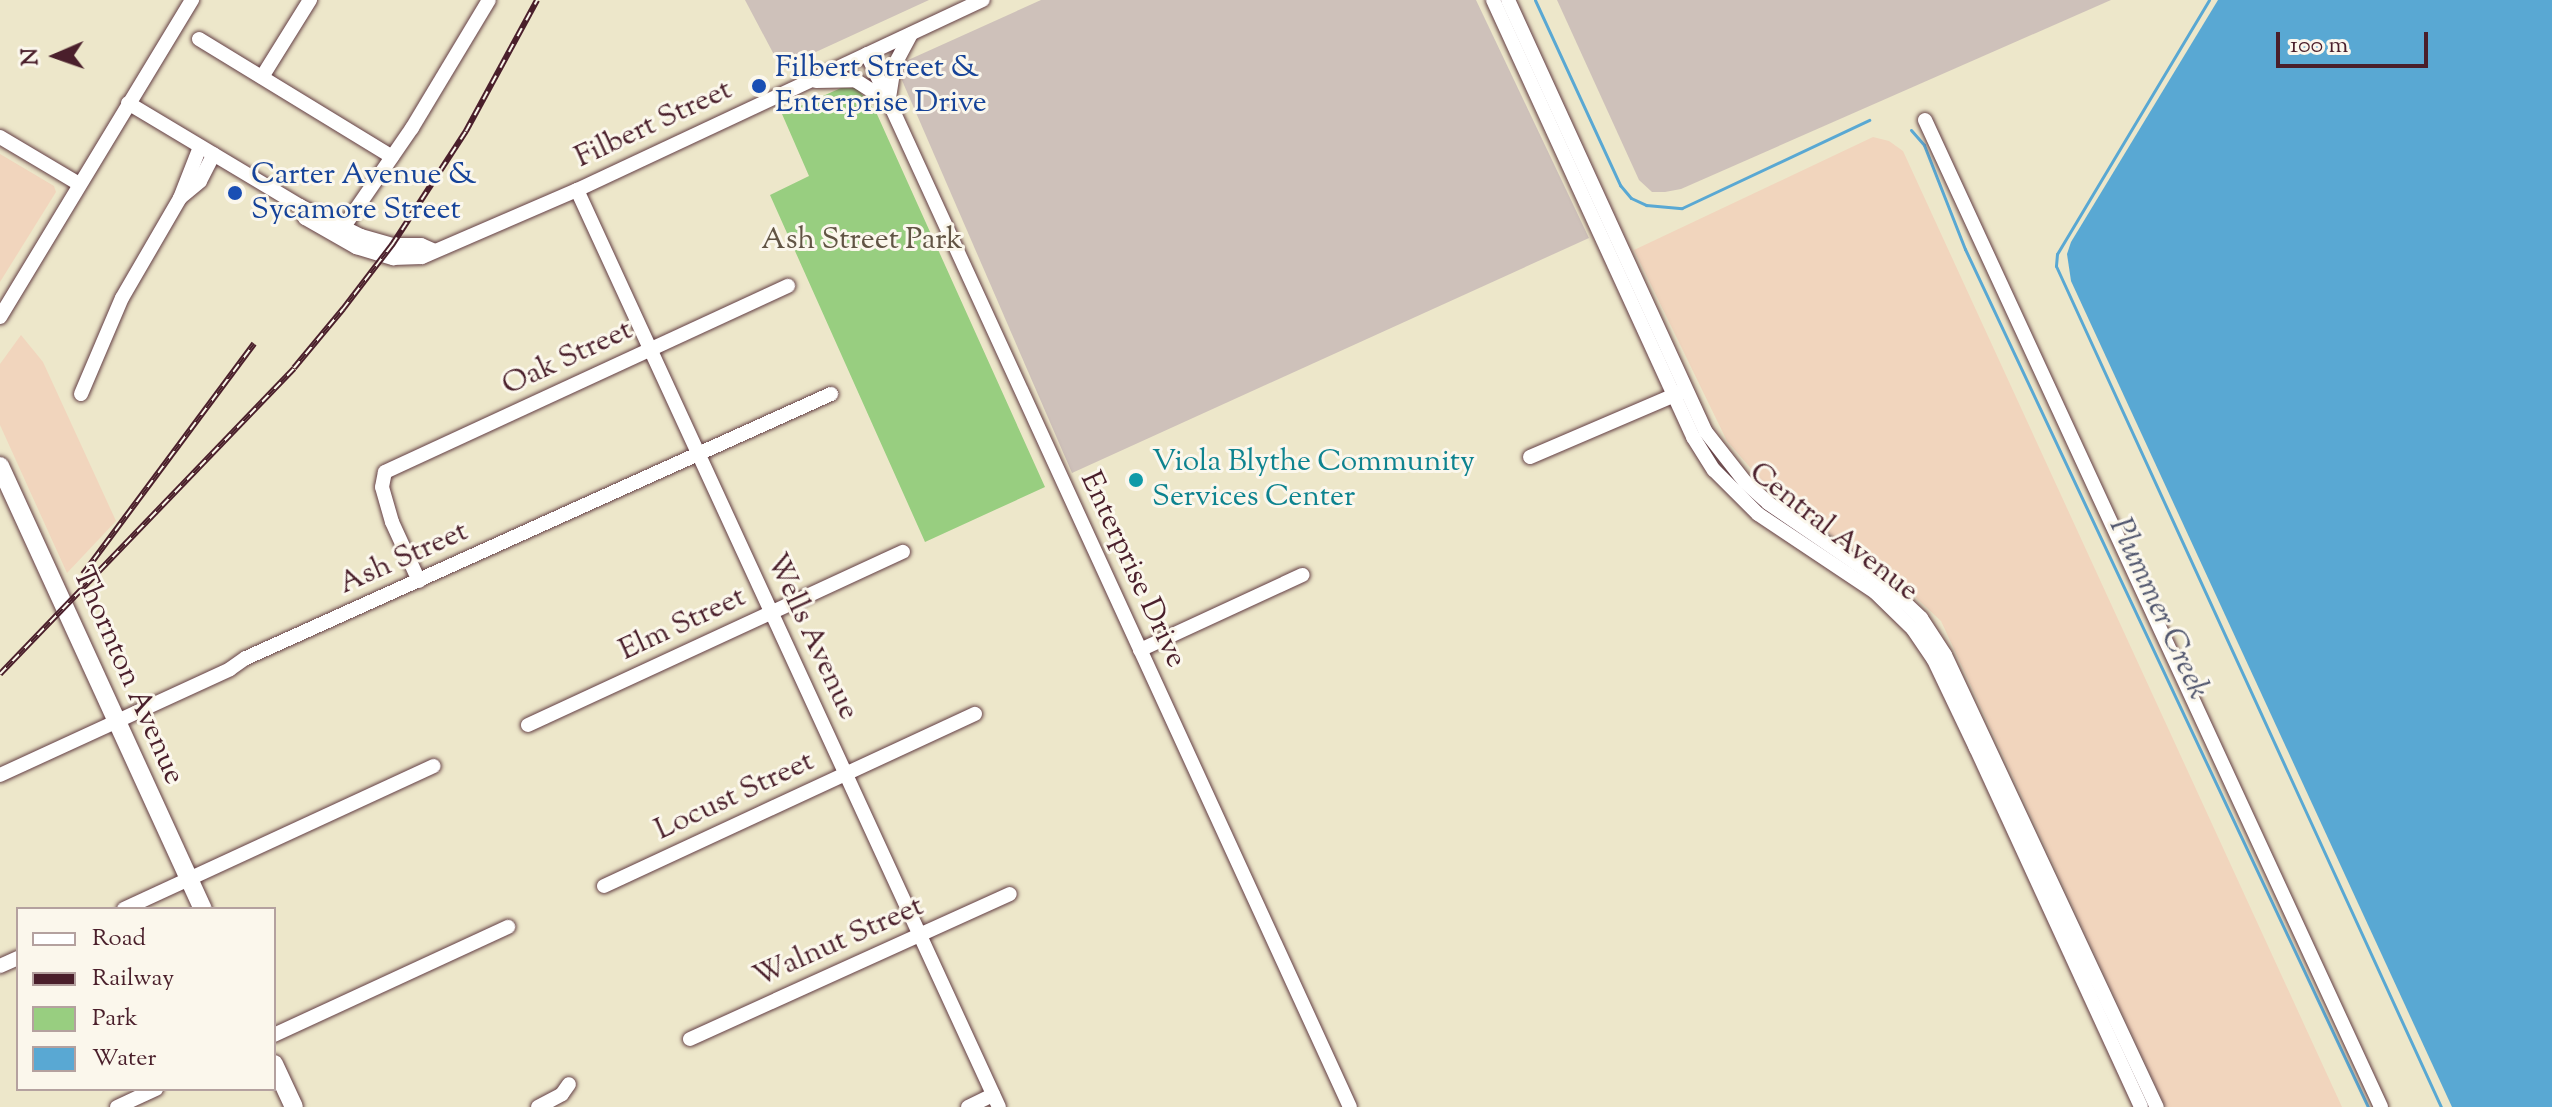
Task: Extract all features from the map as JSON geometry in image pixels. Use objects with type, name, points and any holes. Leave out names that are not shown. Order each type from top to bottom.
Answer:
[{"type":"main road","name":"Thornton Avenue","points":[[0,466],[202,907]]},
{"type":"main road","points":[[276,1068],[294,1107]]},
{"type":"street","points":[[0,317],[192,0]]},
{"type":"street","points":[[262,77],[310,0]]},
{"type":"street","points":[[343,228],[392,157],[489,0]]},
{"type":"street","name":"Filbert Street","points":[[388,251],[421,245],[433,250],[465,241],[983,0]]},
{"type":"street","name":"Central Avenue","points":[[1493,0],[1680,393],[1706,432],[1745,482],[1768,503],[1882,581],[1921,618],[1945,655],[2157,1107]]},
{"type":"street","name":"Central Avenue","points":[[1508,0],[1680,393],[1693,437],[1714,470],[1740,498],[1875,592],[1913,629],[1934,660],[2141,1107]]},
{"type":"street","points":[[810,81],[855,80],[889,102],[891,75],[911,34]]},
{"type":"street","points":[[199,39],[392,157]]},
{"type":"street","name":"Enterprise Drive","points":[[867,54],[1350,1107]]},
{"type":"street","points":[[128,103],[300,206],[388,251]]},
{"type":"street","points":[[1925,120],[2381,1107]]},
{"type":"street","points":[[0,137],[79,184]]},
{"type":"street","points":[[81,394],[122,298],[207,150]]},
{"type":"street","name":"Wells Avenue","points":[[577,190],[996,1101]]},
{"type":"street","points":[[300,206],[305,218],[336,237],[388,251]]},
{"type":"street","name":"Oak Street","points":[[419,581],[382,487],[385,472],[788,286]]},
{"type":"street","points":[[1530,457],[1680,393]]},
{"type":"street","name":"Ash Street","points":[[0,775],[698,452],[831,394]]},
{"type":"street","name":"Elm Street","points":[[528,725],[903,552]]},
{"type":"street","points":[[1140,650],[1302,575]]},
{"type":"street","name":"Locust Street","points":[[604,886],[975,714]]},
{"type":"street","points":[[128,907],[434,766]]},
{"type":"street","name":"Walnut Street","points":[[690,1039],[1010,894]]},
{"type":"street","points":[[276,1034],[508,927]]},
{"type":"street","points":[[538,1107],[554,1100],[569,1084]]},
{"type":"street","points":[[117,1107],[152,1091]]},
{"type":"street","points":[[968,1107],[996,1101]]},
{"type":"shaded area","points":[[745,0],[929,0],[781,68]]},
{"type":"shaded area","points":[[1041,0],[1476,0],[1589,238],[1072,473],[901,78],[906,61]]},
{"type":"shaded area","points":[[1557,0],[2111,0],[1681,189],[1652,192],[1639,180]]},
{"type":"shaded area","points":[[1873,137],[1889,141],[1903,151],[2342,1107],[2166,1107],[1941,621],[1911,593],[1768,488],[1727,441],[1634,250]]},
{"type":"shaded area","points":[[0,154],[54,186],[56,192],[0,282]]},
{"type":"shaded area","points":[[21,335],[43,362],[116,521],[67,573],[0,425],[0,364]]},
{"type":"green space","name":"Ash Street Park","points":[[841,88],[857,88],[876,112],[1045,487],[925,542],[770,195],[809,176],[782,114]]},
{"type":"water","points":[[2218,0],[2552,0],[2552,1107],[2452,1107],[2071,281],[2067,254],[2071,242]]},
{"type":"waterway","name":"Plummer Creek","points":[[1535,0],[1620,185],[1631,198],[1646,205],[1682,208],[1869,120]]},
{"type":"waterway","points":[[2209,0],[2057,254],[2056,266],[2441,1107]]},
{"type":"waterway","name":"Plummer Creek","points":[[1911,130],[1924,145],[1965,249],[2368,1107]]},
{"type":"railway","points":[[0,674],[294,368],[343,309],[392,245],[466,131],[537,0]]},
{"type":"railway","points":[[83,574],[254,344]]},
{"type":"place","name":"Filbert Street & Enterprise Drive","points":[[759,86]]},
{"type":"place","name":"Carter Avenue & Sycamore Street","points":[[235,193]]},
{"type":"place","name":"Viola Blythe Community Services Center","points":[[1136,480]]}]
